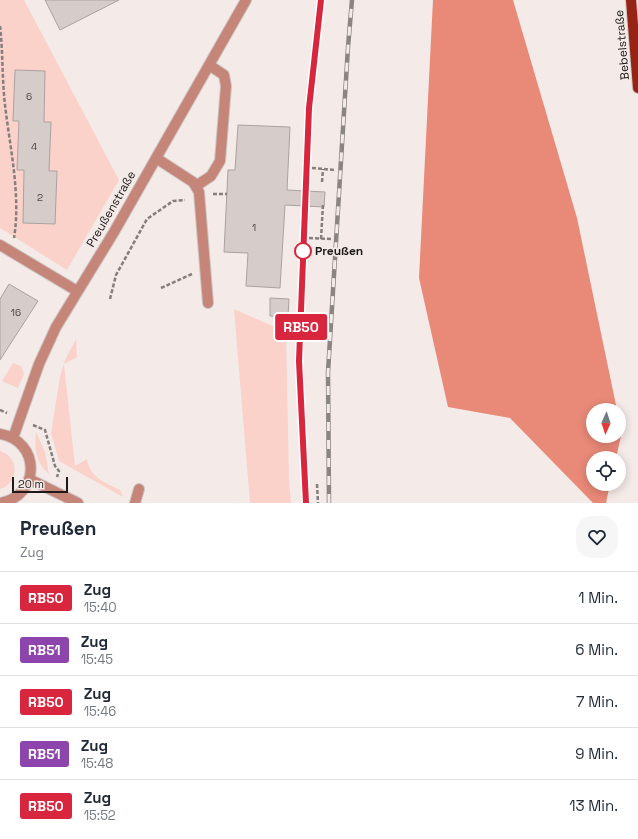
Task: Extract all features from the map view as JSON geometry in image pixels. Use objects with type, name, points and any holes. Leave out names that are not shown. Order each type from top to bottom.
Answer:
[{"type":"main road","name":"Bebelstraße","points":[[631,0],[638,88]]},
{"type":"street","name":"Preußenstraße","points":[[13,438],[39,364],[56,327],[114,232],[246,0]]},
{"type":"street","points":[[196,186],[211,176],[220,161],[226,86],[224,75],[209,65]]},
{"type":"street","points":[[156,158],[196,186],[200,197],[208,304]]},
{"type":"street","points":[[0,245],[77,291]]},
{"type":"street","points":[[0,434],[13,438],[21,444],[26,451],[31,470],[30,479],[25,489],[8,502],[0,503]]},
{"type":"street","points":[[30,479],[78,503]]},
{"type":"street","points":[[135,503],[139,489]]},
{"type":"path","points":[[0,26],[5,104],[17,222],[12,252]]},
{"type":"path","points":[[312,168],[335,170]]},
{"type":"path","points":[[322,182],[323,169]]},
{"type":"path","points":[[110,299],[116,275],[147,219],[173,201],[210,194],[227,194]]},
{"type":"path","points":[[321,238],[323,204]]},
{"type":"path","points":[[309,238],[331,239]]},
{"type":"path","points":[[161,288],[183,278]]},
{"type":"path","points":[[0,410],[8,413]]},
{"type":"path","points":[[36,426],[45,430],[55,466],[59,471],[56,478]]},
{"type":"path","points":[[317,484],[318,503]]},
{"type":"shaded area","points":[[0,0],[24,0],[119,180],[67,270],[0,228]]},
{"type":"shaded area","points":[[433,0],[513,0],[577,218],[616,403],[586,403],[586,443],[619,443],[618,451],[586,451],[586,491],[609,491],[606,503],[593,503],[510,418],[448,407],[419,278]]},
{"type":"shaded area","points":[[234,309],[286,332],[289,480],[291,503],[250,503]]},
{"type":"shaded area","points":[[76,339],[77,357],[64,364],[75,466],[87,459],[91,471],[99,479],[120,490],[123,497],[59,461],[51,433],[60,377],[65,360]]},
{"type":"shaded area","points":[[13,363],[21,366],[24,374],[18,388],[2,381]]},
{"type":"shaded area","points":[[36,432],[45,452],[49,474],[41,465],[37,455],[35,444]]},
{"type":"shaded area","points":[[0,451],[7,454],[11,459],[15,470],[11,481],[0,489]]},
{"type":"building","points":[[45,0],[119,0],[60,30]]},
{"type":"building","points":[[15,70],[45,71],[44,122],[51,122],[49,171],[57,171],[55,224],[23,223],[24,170],[17,170],[19,121],[13,121]]},
{"type":"building","points":[[238,125],[290,127],[287,190],[325,192],[324,207],[285,205],[280,288],[246,286],[248,253],[224,252],[228,170],[235,170]]},
{"type":"building","points":[[9,284],[38,301],[0,360],[0,299]]},
{"type":"building","points":[[270,298],[289,299],[288,317],[270,316]]},
{"type":"railway","points":[[306,503],[299,361],[309,108],[321,0]]},
{"type":"railway","points":[[329,503],[328,372],[352,0]]},
{"type":"train","name":"RB50","points":[[306,503],[299,361],[309,108],[321,0]]},
{"type":"place","name":"Preußen","points":[[303,251]]}]
